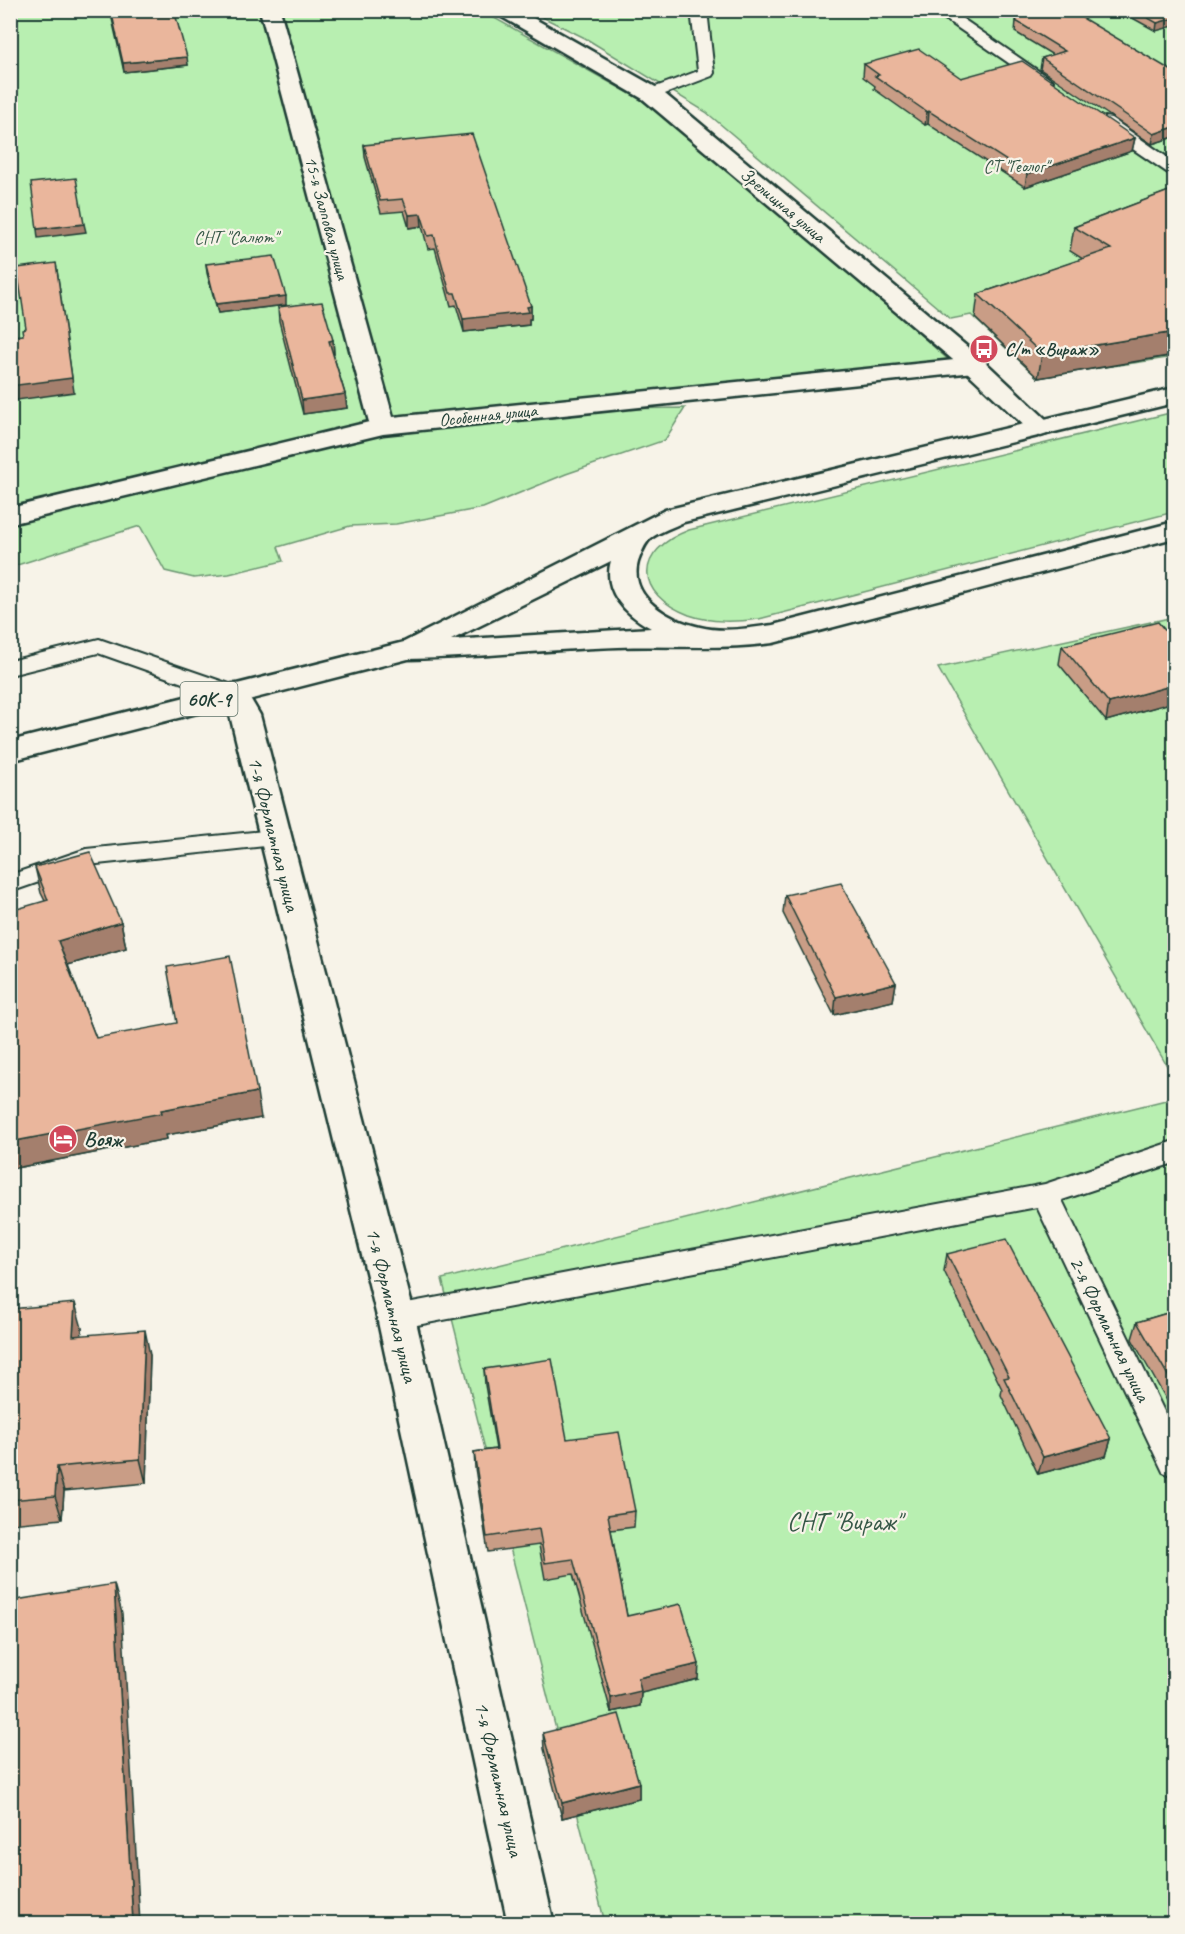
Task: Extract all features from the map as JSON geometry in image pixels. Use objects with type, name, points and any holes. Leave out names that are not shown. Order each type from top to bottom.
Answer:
[{"type":"street","name":"15-я Залповая улица","points":[[270,10],[383,426]]},
{"type":"street","name":"Зрелищная улица","points":[[504,10],[651,94],[974,365],[1041,428]]},
{"type":"street","name":"Особенная улица","points":[[11,516],[383,426],[974,365]]},
{"type":"street","points":[[408,650],[675,516],[1174,396]]},
{"type":"street","points":[[10,511],[11,516]]},
{"type":"street","points":[[408,650],[470,649],[615,638],[699,636],[735,639],[773,634],[1174,530]]},
{"type":"street","points":[[638,536],[627,549],[621,565],[622,585],[631,600],[644,612],[666,626],[699,636]]},
{"type":"street","name":"60К-9","points":[[10,751],[408,650]]},
{"type":"street","name":"1-я Форматная улица","points":[[233,693],[245,715],[396,1317],[531,1923]]},
{"type":"lane","points":[[651,94],[706,73],[699,10]]},
{"type":"lane","points":[[939,10],[1057,90]]},
{"type":"lane","points":[[1096,116],[1174,169]]},
{"type":"lane","points":[[10,668],[99,646],[233,693]]},
{"type":"lane","points":[[10,884],[86,858],[274,838]]},
{"type":"lane","points":[[396,1317],[1044,1195],[1174,1152]]},
{"type":"lane","name":"2-я Форматная улица","points":[[1044,1195],[1174,1463]]},
{"type":"green space","name":"СНТ \"Салют\"","points":[[11,11],[482,11],[670,116],[737,171],[962,372],[607,409],[685,408],[665,440],[566,474],[483,508],[396,524],[350,526],[278,547],[283,561],[229,574],[194,578],[165,571],[140,526],[11,567]]},
{"type":"green space","name":"СТ \"Геолог\"","points":[[530,11],[1174,11],[1174,357],[1037,377],[971,315],[951,319],[706,112],[585,38]]},
{"type":"green space","points":[[1174,412],[1174,512],[759,619],[724,621],[689,615],[658,596],[650,584],[648,572],[650,561],[658,549],[689,530]]},
{"type":"green space","points":[[1174,617],[1174,1078],[938,668]]},
{"type":"green space","name":"СНТ \"Вираж\"","points":[[1174,1098],[1174,1923],[605,1923],[442,1279]]},
{"type":"building","points":[[111,10],[174,10],[187,57],[123,63]]},
{"type":"building","points":[[1023,10],[1069,10],[1174,72],[1174,127],[1154,134],[1042,58],[1065,51],[1016,21]]},
{"type":"building","points":[[1134,10],[1174,10],[1174,18],[1157,23]]},
{"type":"building","points":[[919,49],[961,78],[1022,61],[1135,138],[1027,174],[929,111],[927,112],[875,76],[879,75],[864,64]]},
{"type":"building","points":[[472,134],[531,306],[527,307],[529,312],[463,319],[455,293],[450,293],[434,235],[428,236],[421,214],[409,215],[403,199],[380,201],[364,145]]},
{"type":"building","points":[[76,178],[84,224],[37,229],[31,183]]},
{"type":"building","points":[[1174,189],[1174,332],[1042,354],[978,294],[1111,249],[1074,227]]},
{"type":"building","points":[[274,256],[286,296],[216,304],[206,264]]},
{"type":"building","points":[[56,263],[72,378],[10,386],[10,336],[23,335],[22,329],[26,328],[17,268]]},
{"type":"building","points":[[322,302],[333,340],[329,341],[345,394],[302,400],[278,307]]},
{"type":"building","points":[[1158,622],[1174,641],[1174,685],[1109,703],[1062,646]]},
{"type":"building","points":[[90,852],[121,922],[58,941],[96,1038],[177,1023],[167,967],[230,956],[257,1092],[10,1142],[10,911],[48,900],[35,867]]},
{"type":"building","points":[[841,883],[896,983],[836,997],[785,895]]},
{"type":"building","points":[[1006,1239],[1111,1439],[1043,1457],[1004,1378],[1009,1377],[947,1254]]},
{"type":"building","points":[[75,1303],[73,1336],[145,1330],[140,1459],[57,1467],[55,1496],[10,1500],[10,1309]]},
{"type":"building","points":[[1174,1311],[1174,1386],[1137,1322]]},
{"type":"building","points":[[552,1359],[567,1439],[619,1432],[635,1511],[608,1515],[627,1616],[681,1604],[699,1664],[638,1678],[641,1691],[611,1698],[573,1559],[545,1563],[539,1529],[487,1537],[474,1452],[497,1449],[484,1369]]},
{"type":"building","points":[[114,1584],[133,1923],[10,1923],[10,1601]]},
{"type":"building","points":[[619,1714],[639,1783],[562,1803],[543,1733]]},
{"type":"place","name":"С/т «Вираж»","points":[[984,349]]},
{"type":"place","name":"Вояж","points":[[63,1139]]}]
